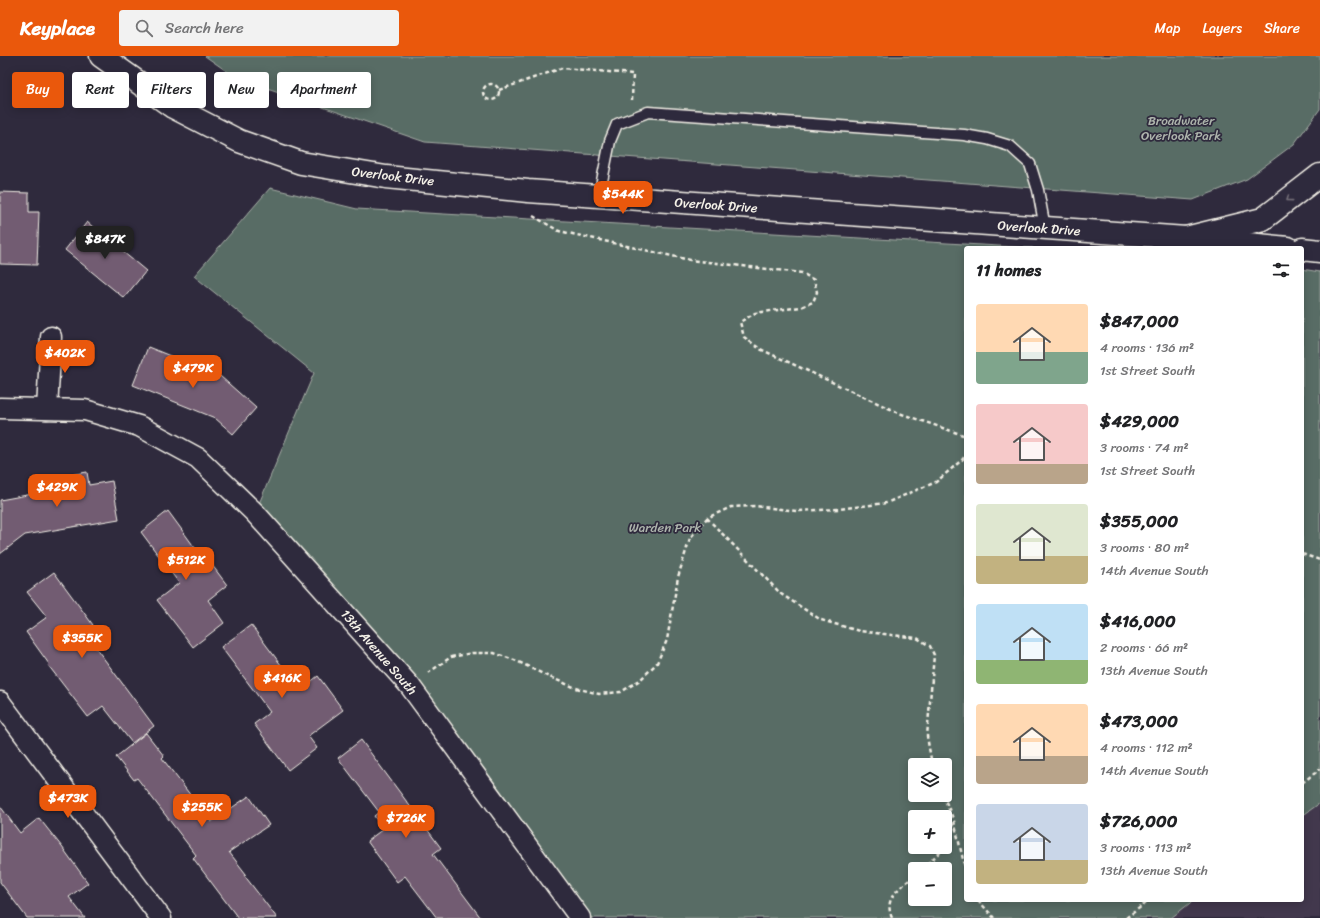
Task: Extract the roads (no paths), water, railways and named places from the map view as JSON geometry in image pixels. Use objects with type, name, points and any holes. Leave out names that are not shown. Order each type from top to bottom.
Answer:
[{"type":"main road","name":"Overlook Drive","points":[[101,56],[173,107],[239,141],[301,163],[386,177],[599,196],[1186,238],[1268,246]]},
{"type":"main road","points":[[1186,238],[1263,219],[1320,175]]},
{"type":"main road","points":[[1304,249],[1320,251]]},
{"type":"street","points":[[48,409],[51,337]]},
{"type":"street","name":"13th Avenue South","points":[[0,408],[85,410],[139,426],[198,458],[255,513],[410,686],[580,918]]},
{"type":"street","points":[[0,702],[161,918]]},
{"type":"lane","points":[[599,196],[610,141],[617,124],[648,112],[987,139],[1010,146],[1030,164],[1038,190],[1045,228]]},
{"type":"park label","name":"Broadwater Overlook Park","points":[[1181,128]]},
{"type":"park label","name":"Warden Park","points":[[665,527]]}]
